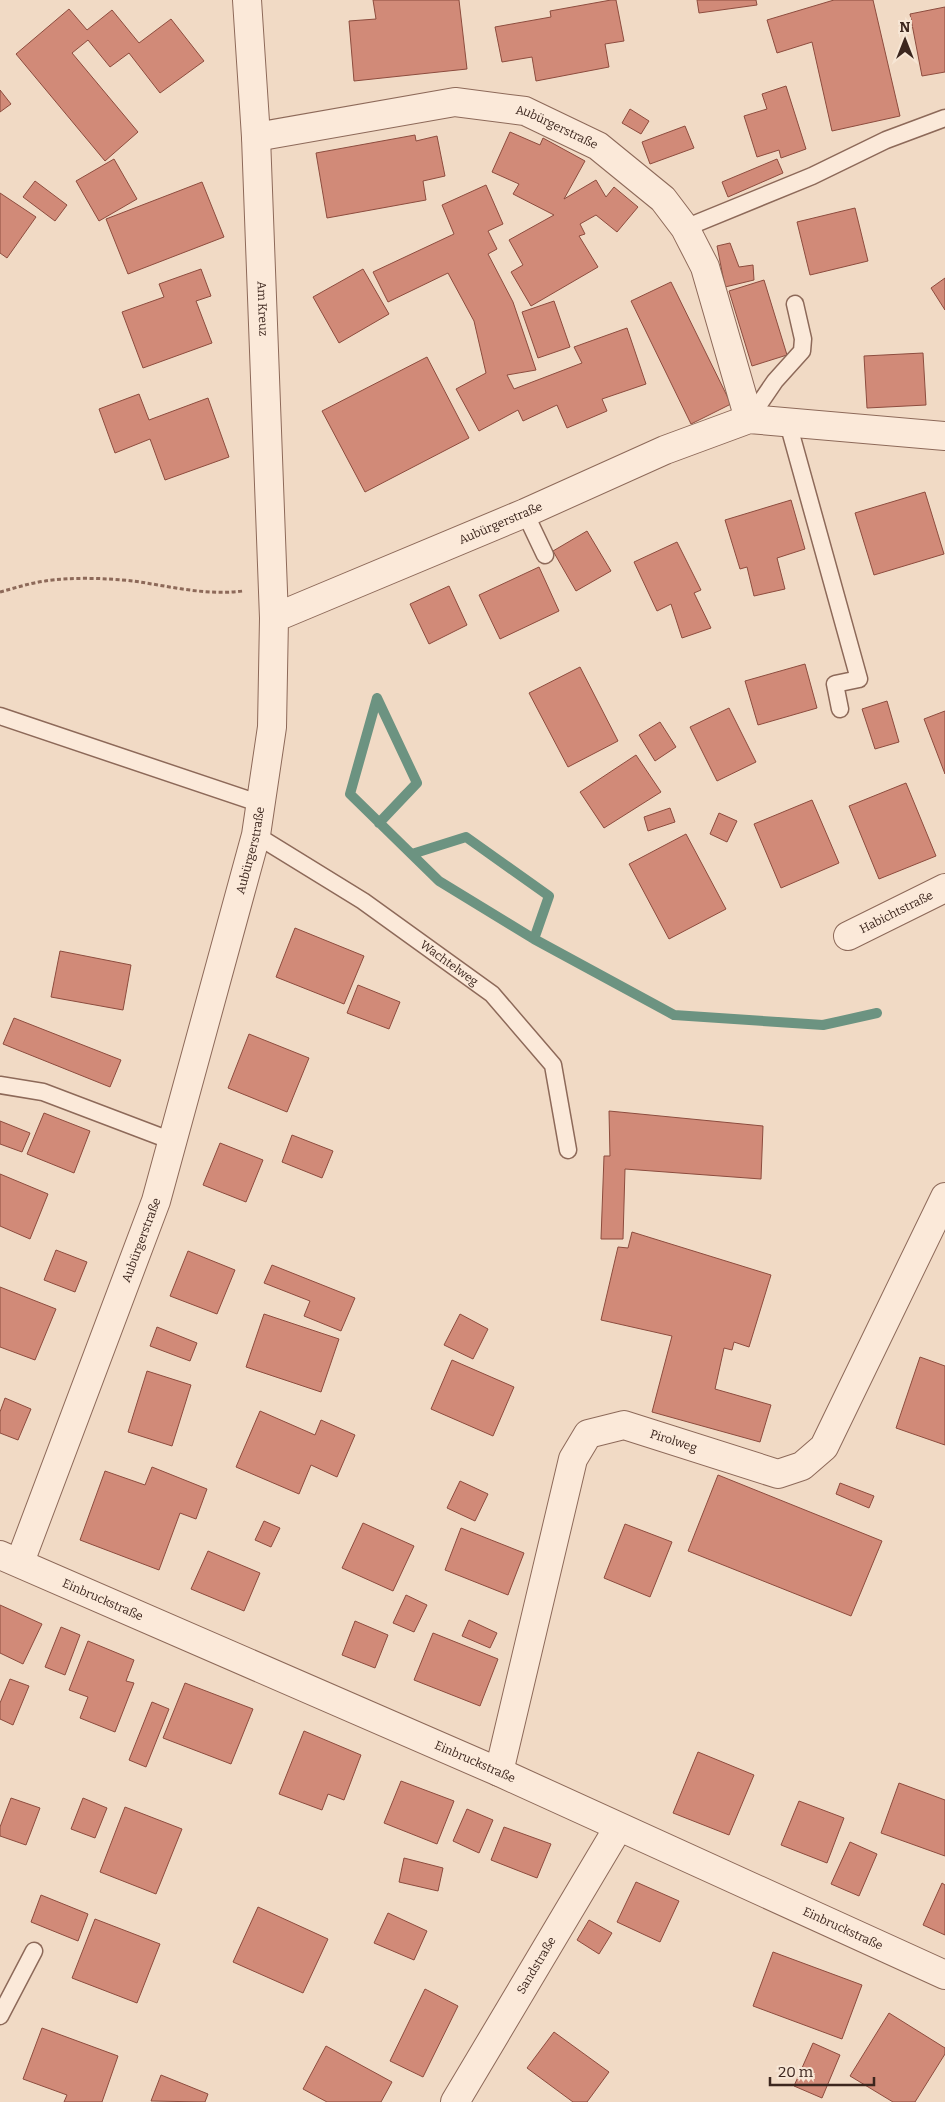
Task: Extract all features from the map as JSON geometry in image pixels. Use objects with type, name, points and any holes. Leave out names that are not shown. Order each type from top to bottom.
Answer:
[{"type":"street","name":"Am Kreuz","points":[[248,0],[256,137],[274,618]]},
{"type":"street","name":"Aubürgerstraße","points":[[256,137],[455,102],[524,111],[598,146],[663,199],[685,228],[706,267],[749,419]]},
{"type":"street","name":"Aubürgerstraße","points":[[10,1558],[156,1201],[256,835],[272,727],[274,618],[524,513],[665,450],[749,419],[945,436]]},
{"type":"street","name":"Habichtstraße","points":[[848,936],[945,888]]},
{"type":"street","name":"Pirolweg","points":[[499,1772],[573,1459],[588,1434],[624,1425],[778,1474],[802,1466],[824,1447],[945,1197]]},
{"type":"street","name":"Einbruckstraße","points":[[10,1558],[499,1772],[618,1828],[945,1975]]},
{"type":"street","name":"Sandstraße","points":[[455,2102],[618,1828]]},
{"type":"lane","points":[[685,228],[812,176],[886,140],[945,118]]},
{"type":"lane","points":[[749,419],[775,381],[802,351],[803,339],[795,304]]},
{"type":"lane","points":[[788,423],[859,680],[835,684],[840,709]]},
{"type":"lane","points":[[524,513],[545,555]]},
{"type":"lane","points":[[0,716],[261,804]]},
{"type":"lane","name":"Wachtelweg","points":[[256,835],[363,901],[492,994],[553,1064],[568,1150]]},
{"type":"lane","points":[[0,1086],[43,1092],[172,1141]]},
{"type":"lane","points":[[0,2016],[34,1951]]},
{"type":"path","points":[[0,592],[45,581],[132,581],[188,590],[229,593],[273,586]]},
{"type":"building","points":[[373,0],[459,0],[467,69],[354,81],[349,21],[376,19]]},
{"type":"building","points":[[616,0],[624,41],[605,44],[609,67],[536,81],[532,57],[502,62],[495,27],[551,17],[550,11]]},
{"type":"building","points":[[697,0],[756,0],[757,5],[699,13]]},
{"type":"building","points":[[834,0],[873,0],[900,116],[832,131],[812,42],[777,53],[767,20]]},
{"type":"building","points":[[945,7],[945,72],[922,76],[910,14]]},
{"type":"building","points":[[69,9],[87,30],[112,10],[139,43],[171,19],[204,61],[160,93],[129,53],[110,67],[88,40],[72,53],[138,132],[105,161],[16,54]]},
{"type":"building","points":[[786,86],[806,149],[781,158],[779,150],[757,157],[744,116],[767,109],[762,94]]},
{"type":"building","points":[[0,90],[11,104],[0,112]]},
{"type":"building","points":[[630,109],[649,121],[641,134],[622,123]]},
{"type":"building","points":[[685,126],[694,148],[650,164],[642,142]]},
{"type":"building","points":[[510,132],[540,145],[543,138],[585,161],[564,199],[596,180],[606,197],[614,187],[638,207],[617,232],[596,215],[580,224],[585,234],[579,236],[598,267],[531,306],[511,272],[523,265],[509,240],[554,215],[513,194],[519,184],[492,172]]},
{"type":"building","points":[[415,135],[416,141],[437,136],[445,176],[423,181],[426,200],[327,218],[316,153]]},
{"type":"building","points":[[114,159],[137,199],[99,221],[76,181]]},
{"type":"building","points":[[777,159],[783,173],[728,197],[722,182]]},
{"type":"building","points":[[35,181],[67,205],[55,221],[23,197]]},
{"type":"building","points":[[202,182],[224,237],[128,274],[106,219]]},
{"type":"building","points":[[486,185],[503,224],[488,231],[497,249],[488,254],[513,302],[536,370],[507,375],[514,389],[582,363],[574,347],[627,328],[646,384],[602,399],[607,411],[567,428],[557,405],[523,421],[518,410],[479,431],[456,389],[486,373],[474,321],[448,273],[388,302],[373,272],[454,234],[442,205]]},
{"type":"building","points":[[0,193],[36,217],[7,258],[0,253]]},
{"type":"building","points":[[855,208],[868,261],[810,275],[797,222]]},
{"type":"building","points":[[730,243],[739,267],[753,265],[754,280],[725,287],[717,246]]},
{"type":"building","points":[[201,269],[211,296],[196,301],[212,343],[143,368],[122,312],[164,297],[159,284]]},
{"type":"building","points":[[363,269],[389,314],[339,343],[313,297]]},
{"type":"building","points":[[945,278],[945,310],[931,288]]},
{"type":"building","points":[[764,280],[787,355],[752,366],[729,291]]},
{"type":"building","points":[[671,282],[731,404],[691,424],[631,301]]},
{"type":"building","points":[[554,301],[570,347],[538,358],[522,312]]},
{"type":"building","points":[[923,353],[926,405],[867,408],[864,356]]},
{"type":"building","points":[[427,357],[469,438],[365,492],[322,411]]},
{"type":"building","points":[[139,394],[149,420],[208,398],[229,457],[165,480],[150,439],[115,453],[99,409]]},
{"type":"building","points":[[925,492],[944,554],[874,575],[855,513]]},
{"type":"building","points":[[791,500],[805,549],[777,558],[785,589],[754,596],[747,567],[740,569],[725,520]]},
{"type":"building","points":[[587,531],[611,571],[576,591],[553,551]]},
{"type":"building","points":[[677,542],[701,590],[694,593],[711,628],[682,638],[671,604],[657,611],[634,562]]},
{"type":"building","points":[[539,567],[559,611],[500,639],[479,595]]},
{"type":"building","points":[[449,586],[467,625],[429,644],[410,604]]},
{"type":"building","points":[[805,664],[817,708],[758,725],[745,681]]},
{"type":"building","points":[[580,667],[618,741],[568,767],[529,693]]},
{"type":"building","points":[[887,701],[899,742],[875,749],[862,709]]},
{"type":"building","points":[[729,708],[756,762],[717,781],[690,727]]},
{"type":"building","points":[[945,711],[945,774],[924,719]]},
{"type":"building","points":[[660,722],[676,747],[655,761],[639,735]]},
{"type":"building","points":[[636,755],[661,792],[604,828],[580,792]]},
{"type":"building","points":[[906,783],[936,856],[879,879],[849,806]]},
{"type":"building","points":[[812,800],[839,863],[781,888],[754,824]]},
{"type":"building","points":[[670,808],[675,822],[648,831],[644,817]]},
{"type":"building","points":[[719,813],[737,821],[727,842],[710,834]]},
{"type":"building","points":[[686,834],[726,909],[669,939],[629,864]]},
{"type":"building","points":[[295,928],[364,956],[344,1004],[276,977]]},
{"type":"building","points":[[60,951],[131,965],[123,1010],[51,997]]},
{"type":"building","points":[[358,985],[400,1002],[389,1029],[347,1013]]},
{"type":"building","points":[[14,1018],[121,1060],[110,1087],[3,1044]]},
{"type":"building","points":[[249,1034],[309,1058],[287,1112],[228,1088]]},
{"type":"building","points":[[609,1111],[763,1126],[761,1179],[625,1169],[623,1239],[601,1239],[604,1156],[610,1156]]},
{"type":"building","points":[[44,1113],[90,1131],[74,1173],[27,1154]]},
{"type":"building","points":[[0,1121],[30,1133],[22,1152],[0,1144]]},
{"type":"building","points":[[292,1135],[333,1151],[322,1178],[282,1162]]},
{"type":"building","points":[[220,1143],[263,1160],[246,1202],[203,1185]]},
{"type":"building","points":[[0,1174],[48,1194],[30,1239],[0,1226]]},
{"type":"building","points":[[632,1232],[771,1275],[749,1347],[734,1342],[732,1350],[724,1348],[715,1389],[771,1405],[760,1442],[652,1412],[672,1336],[601,1320],[618,1247],[628,1248]]},
{"type":"building","points":[[56,1250],[87,1262],[75,1292],[44,1280]]},
{"type":"building","points":[[188,1251],[235,1270],[217,1314],[170,1296]]},
{"type":"building","points":[[272,1265],[355,1298],[341,1331],[304,1316],[310,1301],[264,1283]]},
{"type":"building","points":[[0,1287],[56,1309],[35,1360],[0,1347]]},
{"type":"building","points":[[264,1314],[339,1339],[321,1392],[246,1367]]},
{"type":"building","points":[[460,1314],[488,1329],[473,1359],[444,1345]]},
{"type":"building","points":[[157,1327],[197,1343],[190,1361],[150,1346]]},
{"type":"building","points":[[920,1357],[945,1366],[945,1445],[896,1428]]},
{"type":"building","points":[[452,1360],[514,1387],[493,1436],[431,1409]]},
{"type":"building","points":[[147,1371],[191,1385],[172,1446],[128,1432]]},
{"type":"building","points":[[5,1398],[31,1409],[18,1440],[0,1433],[0,1412]]},
{"type":"building","points":[[260,1411],[315,1435],[321,1420],[355,1435],[337,1477],[311,1465],[299,1494],[236,1467]]},
{"type":"building","points":[[152,1467],[207,1489],[196,1519],[180,1513],[159,1570],[80,1540],[105,1471],[145,1485]]},
{"type":"building","points":[[718,1475],[882,1541],[851,1616],[688,1551]]},
{"type":"building","points":[[460,1481],[488,1494],[475,1521],[447,1508]]},
{"type":"building","points":[[840,1483],[874,1496],[869,1508],[836,1494]]},
{"type":"building","points":[[264,1521],[280,1528],[271,1547],[255,1540]]},
{"type":"building","points":[[363,1523],[414,1546],[393,1591],[342,1568]]},
{"type":"building","points":[[625,1524],[672,1542],[650,1597],[604,1578]]},
{"type":"building","points":[[461,1528],[524,1553],[508,1595],[445,1570]]},
{"type":"building","points":[[208,1551],[260,1573],[244,1611],[191,1589]]},
{"type":"building","points":[[406,1595],[427,1605],[414,1632],[393,1623]]},
{"type":"building","points":[[0,1605],[42,1624],[23,1664],[0,1653]]},
{"type":"building","points":[[469,1620],[497,1633],[490,1648],[462,1636]]},
{"type":"building","points":[[355,1621],[388,1635],[375,1668],[342,1655]]},
{"type":"building","points":[[61,1627],[80,1635],[65,1675],[45,1667]]},
{"type":"building","points":[[433,1633],[498,1659],[480,1706],[414,1680]]},
{"type":"building","points":[[88,1641],[134,1660],[126,1681],[134,1683],[115,1732],[80,1718],[88,1697],[69,1690]]},
{"type":"building","points":[[10,1679],[29,1686],[13,1725],[0,1719],[0,1703]]},
{"type":"building","points":[[185,1683],[253,1709],[231,1764],[163,1738]]},
{"type":"building","points":[[152,1702],[169,1709],[146,1767],[129,1760]]},
{"type":"building","points":[[304,1731],[361,1755],[344,1800],[328,1794],[322,1810],[279,1794]]},
{"type":"building","points":[[698,1752],[754,1775],[729,1835],[673,1813]]},
{"type":"building","points":[[401,1781],[454,1801],[437,1844],[384,1823]]},
{"type":"building","points":[[899,1783],[945,1800],[945,1856],[881,1833]]},
{"type":"building","points":[[11,1798],[40,1808],[26,1845],[0,1836],[0,1827]]},
{"type":"building","points":[[83,1798],[107,1808],[95,1838],[71,1829]]},
{"type":"building","points":[[799,1801],[844,1818],[827,1863],[781,1845]]},
{"type":"building","points":[[125,1807],[182,1829],[156,1894],[100,1872]]},
{"type":"building","points":[[467,1809],[493,1820],[479,1853],[453,1841]]},
{"type":"building","points":[[504,1827],[551,1844],[537,1878],[491,1860]]},
{"type":"building","points":[[850,1842],[877,1854],[859,1896],[831,1884]]},
{"type":"building","points":[[404,1858],[443,1868],[438,1891],[399,1882]]},
{"type":"building","points":[[636,1882],[679,1901],[660,1942],[617,1922]]},
{"type":"building","points":[[942,1883],[945,1885],[945,1935],[923,1925]]},
{"type":"building","points":[[41,1895],[88,1914],[78,1941],[31,1922]]},
{"type":"building","points":[[258,1907],[328,1939],[303,1993],[233,1962]]},
{"type":"building","points":[[388,1913],[427,1931],[414,1960],[374,1943]]},
{"type":"building","points":[[95,1919],[160,1944],[137,2003],[72,1978]]},
{"type":"building","points":[[589,1920],[612,1933],[599,1954],[577,1940]]},
{"type":"building","points":[[773,1952],[862,1985],[842,2039],[753,2006]]},
{"type":"building","points":[[425,1989],[458,2006],[423,2077],[390,2061]]},
{"type":"building","points":[[889,2013],[945,2048],[945,2054],[915,2102],[893,2102],[850,2076]]},
{"type":"building","points":[[42,2028],[118,2056],[102,2102],[64,2102],[67,2095],[23,2079]]},
{"type":"building","points":[[554,2032],[609,2072],[587,2102],[573,2102],[527,2068]]},
{"type":"building","points":[[813,2043],[840,2055],[822,2098],[794,2086]]},
{"type":"building","points":[[326,2046],[392,2082],[381,2102],[327,2102],[303,2089]]},
{"type":"building","points":[[161,2075],[208,2094],[205,2102],[151,2101]]},
{"type":"waterway","points":[[377,698],[350,794],[439,881],[534,939],[674,1015],[823,1025],[877,1013]]},
{"type":"waterway","points":[[377,698],[417,783],[379,823]]},
{"type":"waterway","points":[[412,854],[466,837],[549,896],[534,939]]}]
